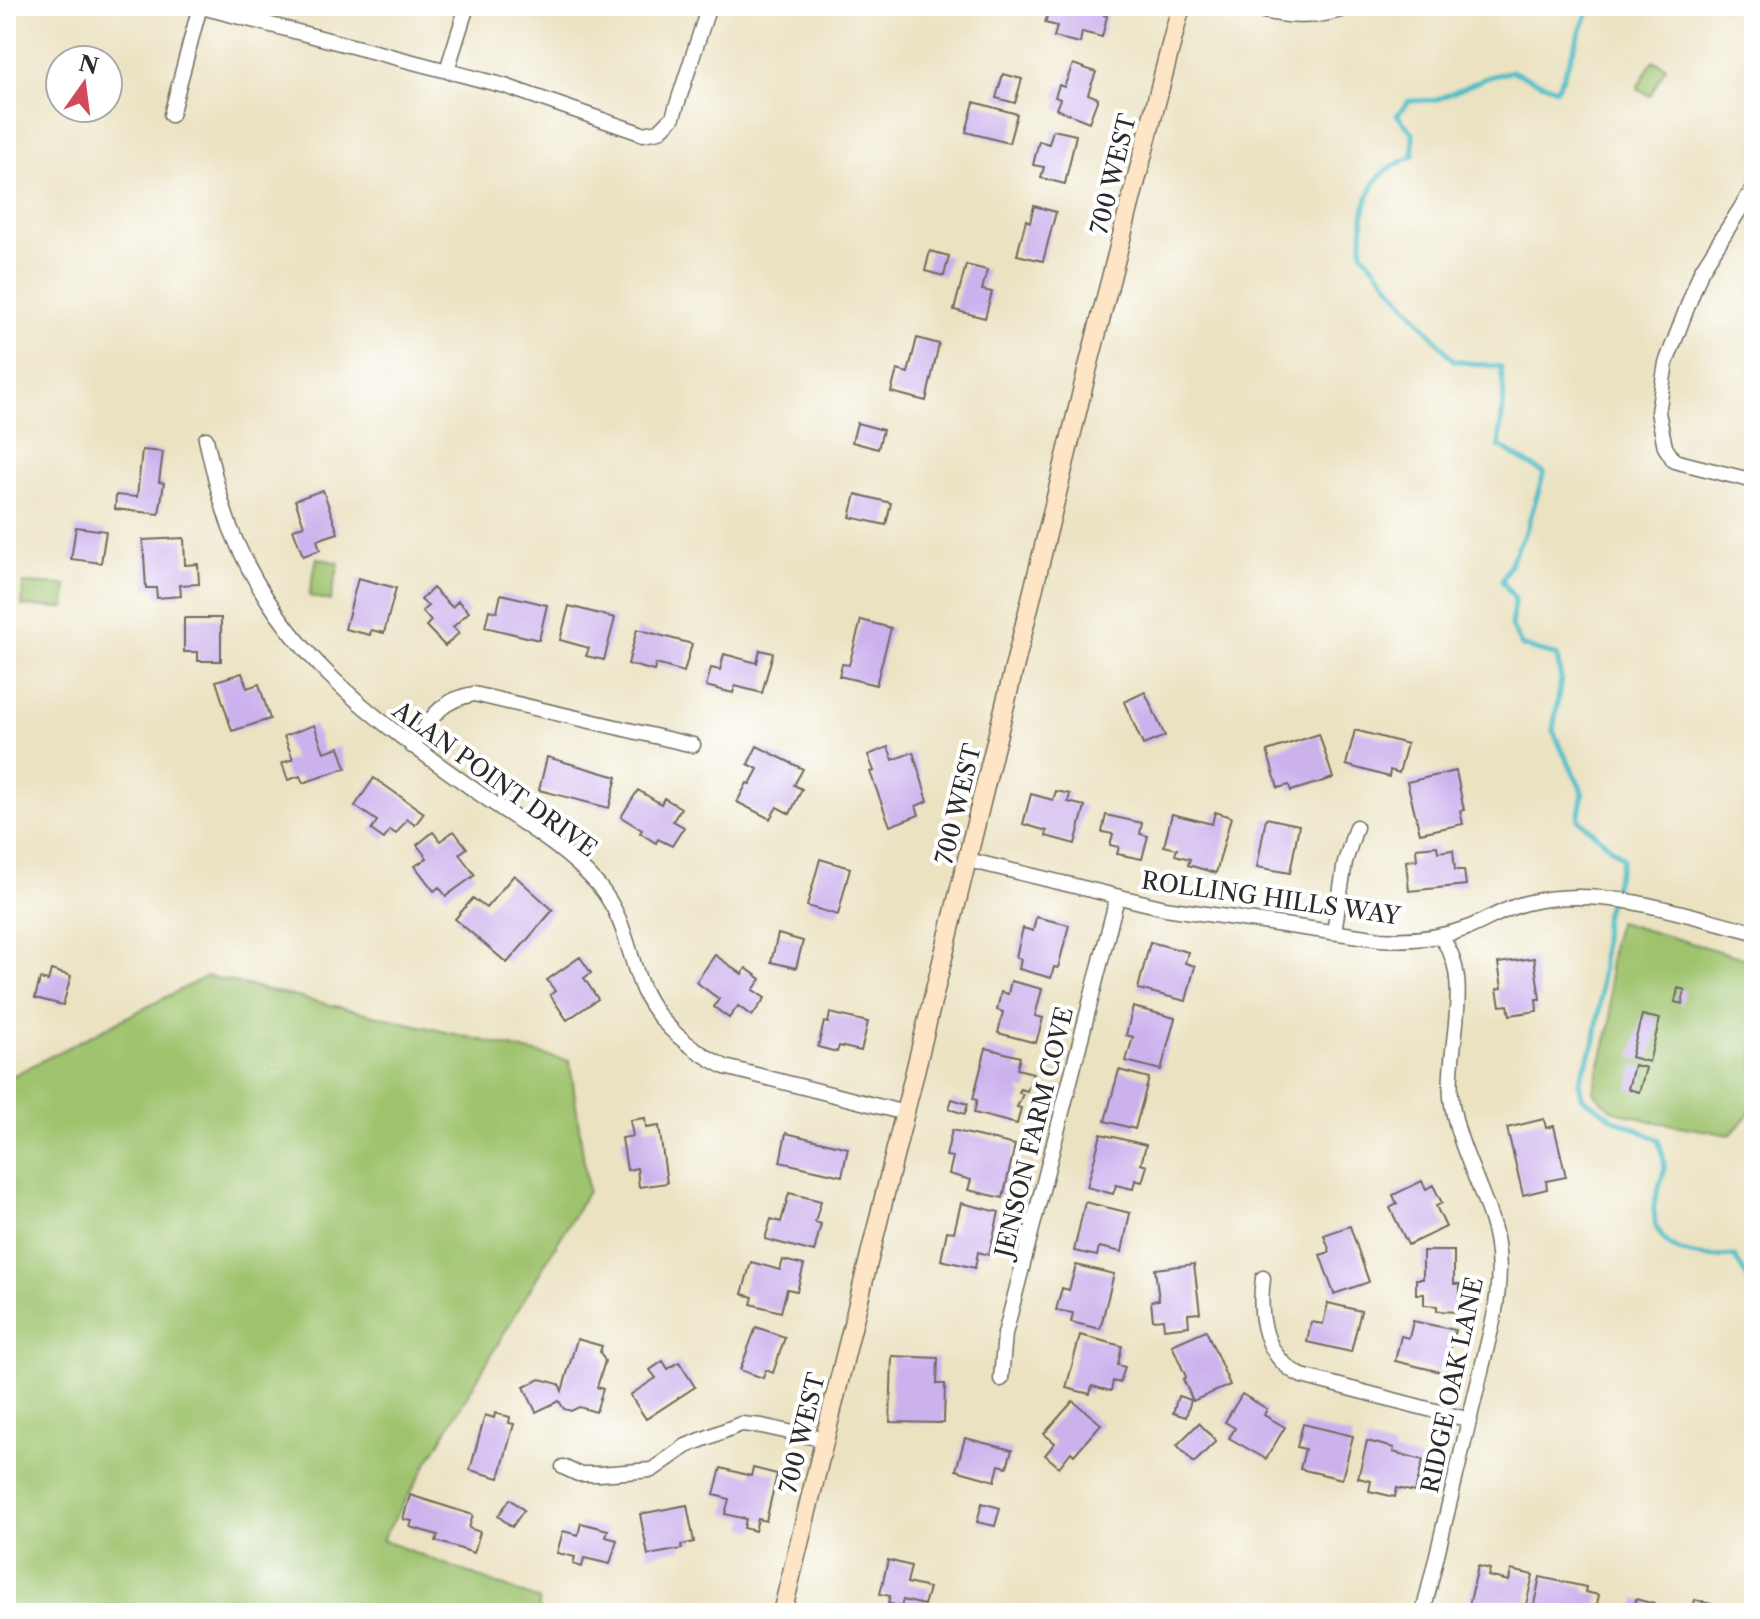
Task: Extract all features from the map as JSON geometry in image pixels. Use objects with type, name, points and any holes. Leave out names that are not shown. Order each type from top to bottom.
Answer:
[{"type":"street","points":[[171,115],[199,6],[447,70],[550,101],[635,133],[659,131],[673,117],[709,6]]},
{"type":"street","points":[[447,70],[467,6]]},
{"type":"street","name":"700 WEST","points":[[782,1613],[1088,367],[1181,6]]},
{"type":"street","points":[[1242,6],[1296,17],[1326,15],[1352,6]]},
{"type":"street","points":[[1754,187],[1701,271],[1666,363],[1658,412],[1665,447],[1674,461],[1754,481]]},
{"type":"street","name":"ALAN POINT DRIVE","points":[[206,439],[230,527],[258,583],[293,637],[337,685],[412,746],[580,865],[615,909],[643,989],[658,1015],[678,1038],[725,1067],[905,1113]]},
{"type":"street","points":[[412,746],[442,705],[457,697],[474,694],[693,745]]},
{"type":"street","points":[[1334,932],[1345,862],[1356,827]]},
{"type":"street","name":"ROLLING HILLS WAY","points":[[968,860],[1117,898],[1213,916],[1397,940],[1439,936],[1472,926],[1514,907],[1571,897],[1626,900],[1754,932]]},
{"type":"street","name":"JENSON FARM COVE","points":[[1001,1379],[1005,1334],[1117,898]]},
{"type":"street","name":"RIDGE OAK LANE","points":[[1423,1613],[1498,1297],[1499,1256],[1493,1222],[1466,1158],[1454,1115],[1450,1077],[1458,990],[1450,950],[1439,936]]},
{"type":"street","points":[[1263,1278],[1261,1309],[1268,1341],[1273,1352],[1287,1367],[1302,1376],[1470,1420]]},
{"type":"street","points":[[563,1467],[578,1474],[652,1470],[686,1446],[741,1424],[825,1440]]},
{"type":"green space","points":[[1653,60],[1666,67],[1650,96],[1637,88]]},
{"type":"green space","points":[[317,558],[339,563],[330,601],[309,596]]},
{"type":"green space","points":[[23,583],[67,585],[65,608],[22,606]]},
{"type":"green space","points":[[1618,922],[1754,961],[1754,1108],[1730,1135],[1651,1121],[1611,1110],[1593,1091],[1611,1022],[1609,969]]},
{"type":"green space","points":[[207,976],[570,1061],[588,1191],[382,1540],[539,1600],[539,1613],[6,1613],[6,1079]]},
{"type":"building","points":[[1050,6],[1106,6],[1102,37],[1082,32],[1080,43],[1054,37],[1057,26],[1045,23]]},
{"type":"building","points":[[1073,64],[1096,72],[1088,94],[1098,98],[1089,122],[1056,109],[1060,99],[1055,97],[1059,85],[1064,87]]},
{"type":"building","points":[[1003,74],[1022,79],[1015,103],[996,98]]},
{"type":"building","points":[[974,102],[1017,114],[1009,143],[966,132]]},
{"type":"building","points":[[1053,130],[1076,135],[1065,184],[1041,178],[1044,167],[1033,165],[1039,141],[1049,144]]},
{"type":"building","points":[[1034,206],[1056,212],[1043,261],[1017,255],[1026,220],[1030,222]]},
{"type":"building","points":[[930,251],[949,256],[944,276],[925,271]]},
{"type":"building","points":[[966,265],[987,270],[982,290],[992,292],[985,318],[954,310]]},
{"type":"building","points":[[917,338],[939,344],[926,401],[891,392],[897,370],[908,373]]},
{"type":"building","points":[[857,423],[883,430],[878,449],[852,442]]},
{"type":"building","points":[[142,450],[163,452],[159,482],[164,483],[159,514],[115,509],[116,495],[137,497]]},
{"type":"building","points":[[323,490],[338,533],[317,540],[320,550],[303,556],[293,529],[304,526],[295,500]]},
{"type":"building","points":[[856,494],[891,503],[886,525],[850,517]]},
{"type":"building","points":[[76,527],[106,531],[101,563],[71,559]]},
{"type":"building","points":[[184,538],[185,565],[198,564],[199,584],[180,585],[181,596],[157,598],[156,588],[146,588],[143,540]]},
{"type":"building","points":[[358,578],[396,588],[384,633],[371,630],[370,635],[345,629]]},
{"type":"building","points":[[433,588],[452,607],[458,601],[469,612],[453,627],[459,633],[445,646],[426,626],[431,621],[422,611],[428,606],[421,600]]},
{"type":"building","points":[[501,594],[547,605],[539,640],[485,627],[489,610],[497,612]]},
{"type":"building","points":[[569,606],[615,618],[604,660],[586,656],[589,648],[560,640]]},
{"type":"building","points":[[184,618],[221,618],[221,661],[198,661],[198,652],[184,652]]},
{"type":"building","points":[[861,620],[891,628],[876,685],[839,676],[842,664],[849,665]]},
{"type":"building","points":[[637,629],[692,644],[684,672],[656,664],[654,671],[628,664]]},
{"type":"building","points":[[760,650],[773,653],[762,693],[735,686],[733,693],[706,686],[711,668],[720,670],[724,654],[757,663]]},
{"type":"building","points":[[242,673],[247,688],[259,684],[270,719],[232,731],[216,681]]},
{"type":"building","points":[[1145,692],[1165,736],[1143,745],[1124,702]]},
{"type":"building","points":[[314,725],[324,752],[339,747],[346,768],[303,783],[300,776],[288,780],[282,763],[293,759],[284,736]]},
{"type":"building","points":[[1355,730],[1407,744],[1399,773],[1390,770],[1389,777],[1346,765]]},
{"type":"building","points":[[1319,734],[1333,778],[1291,791],[1289,785],[1278,788],[1267,751]]},
{"type":"building","points":[[757,746],[803,769],[794,785],[802,789],[790,814],[777,807],[770,819],[737,802],[758,769],[748,764]]},
{"type":"building","points":[[888,747],[893,760],[913,752],[928,801],[916,806],[919,815],[890,826],[870,772],[874,771],[868,755]]},
{"type":"building","points":[[547,757],[617,777],[609,808],[539,790]]},
{"type":"building","points":[[1456,771],[1464,810],[1460,811],[1463,824],[1420,833],[1407,782]]},
{"type":"building","points":[[374,778],[424,813],[415,825],[407,819],[396,834],[390,830],[384,839],[371,830],[377,821],[355,806]]},
{"type":"building","points":[[638,790],[661,804],[664,798],[681,808],[673,821],[684,827],[672,846],[658,839],[656,843],[621,817]]},
{"type":"building","points":[[1056,791],[1070,794],[1068,802],[1085,806],[1075,844],[1046,836],[1047,831],[1023,824],[1031,794],[1053,800]]},
{"type":"building","points":[[6,800],[13,823],[6,825]]},
{"type":"building","points":[[1215,812],[1231,817],[1216,873],[1188,865],[1190,859],[1175,855],[1177,849],[1164,846],[1172,814],[1212,824]]},
{"type":"building","points":[[1106,815],[1142,823],[1140,834],[1148,836],[1142,859],[1117,854],[1119,847],[1110,845],[1113,834],[1102,832]]},
{"type":"building","points":[[1266,818],[1299,825],[1290,873],[1257,867]]},
{"type":"building","points":[[454,831],[467,848],[459,854],[475,875],[446,896],[439,887],[434,891],[415,866],[427,858],[417,845],[433,832],[440,841]]},
{"type":"building","points":[[1437,846],[1438,852],[1453,850],[1455,870],[1464,870],[1466,885],[1409,891],[1406,861],[1417,860],[1416,848]]},
{"type":"building","points":[[820,859],[850,868],[838,915],[807,906]]},
{"type":"building","points":[[514,875],[553,910],[507,963],[455,919],[473,898],[486,908]]},
{"type":"building","points":[[1036,917],[1069,925],[1058,968],[1054,967],[1051,978],[1019,969],[1021,959],[1016,957],[1023,928],[1033,931]]},
{"type":"building","points":[[778,934],[803,941],[796,968],[771,962]]},
{"type":"building","points":[[1150,942],[1188,952],[1185,963],[1195,966],[1186,1001],[1138,989]]},
{"type":"building","points":[[715,955],[742,974],[746,968],[761,979],[753,990],[765,998],[752,1016],[738,1006],[729,1018],[714,1007],[719,999],[696,982]]},
{"type":"building","points":[[580,957],[591,973],[584,978],[598,999],[567,1020],[550,995],[555,991],[547,980]]},
{"type":"building","points":[[1534,958],[1540,999],[1536,999],[1537,1011],[1510,1015],[1508,1005],[1500,1006],[1497,989],[1502,988],[1498,963]]},
{"type":"building","points":[[51,970],[71,976],[63,1005],[35,998],[40,979],[48,981]]},
{"type":"building","points":[[1011,981],[1042,989],[1035,1016],[1043,1018],[1036,1043],[998,1033],[1003,1012],[997,1010],[1001,992],[1008,994]]},
{"type":"building","points":[[1678,988],[1685,990],[1682,1004],[1675,1002]]},
{"type":"building","points":[[1133,1007],[1175,1018],[1161,1070],[1126,1061],[1133,1037],[1126,1035]]},
{"type":"building","points":[[830,1013],[868,1022],[861,1051],[839,1046],[837,1052],[818,1047],[824,1022],[828,1023]]},
{"type":"building","points":[[1642,1015],[1660,1019],[1649,1062],[1631,1057]]},
{"type":"building","points":[[986,1048],[1020,1057],[1017,1069],[1033,1073],[1027,1091],[1020,1089],[1019,1093],[1023,1094],[1017,1107],[1021,1108],[1017,1124],[974,1113],[977,1100],[973,1099]]},
{"type":"building","points":[[1634,1065],[1646,1068],[1639,1092],[1628,1089]]},
{"type":"building","points":[[1119,1070],[1149,1078],[1135,1129],[1105,1121]]},
{"type":"building","points":[[952,1099],[968,1104],[965,1114],[949,1109]]},
{"type":"building","points":[[645,1118],[646,1128],[659,1126],[667,1183],[639,1187],[637,1168],[627,1170],[622,1138],[633,1136],[630,1120]]},
{"type":"building","points":[[1544,1119],[1546,1128],[1554,1126],[1566,1177],[1546,1181],[1547,1189],[1523,1195],[1507,1128]]},
{"type":"building","points":[[952,1130],[1015,1145],[1003,1198],[968,1190],[971,1180],[949,1174],[953,1157],[946,1156]]},
{"type":"building","points":[[786,1133],[848,1148],[842,1176],[780,1162]]},
{"type":"building","points":[[1101,1134],[1146,1145],[1141,1164],[1147,1166],[1142,1182],[1135,1180],[1133,1189],[1116,1185],[1113,1194],[1087,1187]]},
{"type":"building","points":[[1422,1181],[1426,1189],[1433,1185],[1442,1203],[1436,1206],[1446,1227],[1408,1245],[1390,1208],[1397,1204],[1393,1195]]},
{"type":"building","points":[[789,1193],[821,1201],[815,1222],[821,1224],[814,1252],[765,1239],[771,1219],[781,1222]]},
{"type":"building","points":[[1085,1202],[1130,1213],[1122,1252],[1099,1247],[1097,1256],[1074,1251]]},
{"type":"building","points":[[961,1203],[999,1212],[989,1255],[978,1252],[975,1268],[941,1260],[947,1231],[954,1232]]},
{"type":"building","points":[[1350,1226],[1369,1282],[1334,1294],[1320,1255],[1330,1252],[1324,1235]]},
{"type":"building","points":[[1423,1251],[1454,1251],[1454,1284],[1460,1284],[1460,1312],[1437,1311],[1437,1306],[1424,1305],[1424,1294],[1416,1294],[1416,1279],[1423,1279]]},
{"type":"building","points":[[783,1260],[804,1265],[797,1291],[787,1289],[781,1312],[751,1304],[753,1297],[742,1294],[751,1262],[780,1270]]},
{"type":"building","points":[[1194,1264],[1200,1313],[1188,1314],[1189,1326],[1164,1329],[1163,1319],[1153,1320],[1151,1301],[1159,1300],[1155,1269]]},
{"type":"building","points":[[1076,1265],[1114,1274],[1100,1329],[1071,1322],[1073,1313],[1056,1310],[1062,1288],[1069,1290]]},
{"type":"building","points":[[1328,1303],[1361,1311],[1351,1352],[1307,1342],[1311,1322],[1323,1324]]},
{"type":"building","points":[[1413,1321],[1455,1330],[1445,1373],[1395,1361],[1401,1336],[1409,1338]]},
{"type":"building","points":[[756,1327],[785,1337],[773,1373],[766,1370],[763,1378],[740,1370]]},
{"type":"building","points":[[1206,1330],[1230,1385],[1193,1401],[1172,1345]]},
{"type":"building","points":[[1080,1335],[1122,1346],[1118,1365],[1125,1367],[1120,1383],[1113,1381],[1111,1391],[1092,1386],[1090,1394],[1066,1388]]},
{"type":"building","points":[[577,1339],[602,1346],[600,1352],[605,1361],[597,1387],[603,1389],[596,1412],[579,1407],[571,1411],[564,1409],[559,1401],[536,1412],[524,1387],[540,1379],[559,1384],[562,1391]]},
{"type":"building","points":[[892,1356],[938,1358],[937,1384],[945,1384],[944,1423],[890,1422]]},
{"type":"building","points":[[663,1361],[668,1369],[679,1362],[695,1387],[646,1419],[630,1395],[656,1378],[650,1370]]},
{"type":"building","points":[[1242,1394],[1267,1409],[1264,1415],[1285,1427],[1266,1459],[1229,1438],[1235,1428],[1225,1422]]},
{"type":"building","points":[[1178,1396],[1191,1400],[1186,1417],[1173,1413]]},
{"type":"building","points":[[1073,1401],[1101,1424],[1059,1467],[1045,1455],[1055,1443],[1044,1434]]},
{"type":"building","points":[[495,1413],[510,1417],[509,1423],[514,1424],[499,1478],[470,1470],[485,1415],[494,1418]]},
{"type":"building","points":[[1199,1423],[1216,1441],[1194,1463],[1177,1445]]},
{"type":"building","points":[[1303,1424],[1353,1436],[1342,1479],[1300,1469],[1305,1449],[1297,1447]]},
{"type":"building","points":[[965,1438],[1012,1450],[1007,1467],[999,1465],[995,1481],[956,1470]]},
{"type":"building","points":[[1367,1441],[1423,1460],[1415,1492],[1397,1488],[1395,1497],[1369,1491],[1371,1481],[1358,1478]]},
{"type":"building","points":[[721,1468],[751,1476],[753,1468],[777,1474],[766,1521],[758,1519],[755,1531],[744,1528],[746,1519],[725,1514],[729,1499],[714,1495]]},
{"type":"building","points":[[410,1495],[473,1515],[469,1528],[480,1532],[474,1553],[436,1541],[438,1535],[410,1527],[412,1521],[403,1519]]},
{"type":"building","points":[[510,1499],[524,1510],[512,1527],[498,1516]]},
{"type":"building","points":[[982,1503],[1000,1508],[995,1526],[977,1522]]},
{"type":"building","points":[[687,1505],[694,1542],[681,1545],[682,1549],[648,1555],[640,1514]]},
{"type":"building","points":[[581,1523],[608,1530],[606,1537],[617,1540],[610,1564],[584,1558],[582,1567],[573,1564],[575,1557],[557,1553],[563,1531],[578,1535]]},
{"type":"building","points":[[888,1560],[911,1566],[907,1583],[929,1588],[924,1605],[903,1600],[901,1607],[888,1603],[890,1596],[880,1594]]},
{"type":"building","points":[[1478,1566],[1490,1569],[1488,1576],[1509,1581],[1511,1570],[1533,1575],[1524,1613],[1497,1613],[1469,1606]]},
{"type":"building","points":[[1540,1577],[1586,1587],[1585,1592],[1599,1595],[1595,1613],[1532,1613]]},
{"type":"building","points":[[1636,1599],[1654,1604],[1652,1613],[1613,1613],[1615,1603],[1634,1608]]},
{"type":"building","points":[[1695,1600],[1744,1612],[1744,1613],[1692,1613]]},
{"type":"waterway","points":[[1590,6],[1556,89],[1512,71],[1486,78],[1436,100],[1409,101],[1397,115],[1413,133],[1413,156],[1387,170],[1371,190],[1364,210],[1362,252],[1454,361],[1501,367],[1504,397],[1499,446],[1544,473],[1527,528],[1502,581],[1515,599],[1511,626],[1522,646],[1557,656],[1561,679],[1553,731],[1583,793],[1578,819],[1623,858],[1604,919],[1600,1005],[1594,1044],[1579,1082],[1582,1097],[1614,1119],[1658,1139],[1664,1169],[1654,1211],[1657,1226],[1671,1246],[1694,1255],[1734,1256],[1754,1288]]}]
